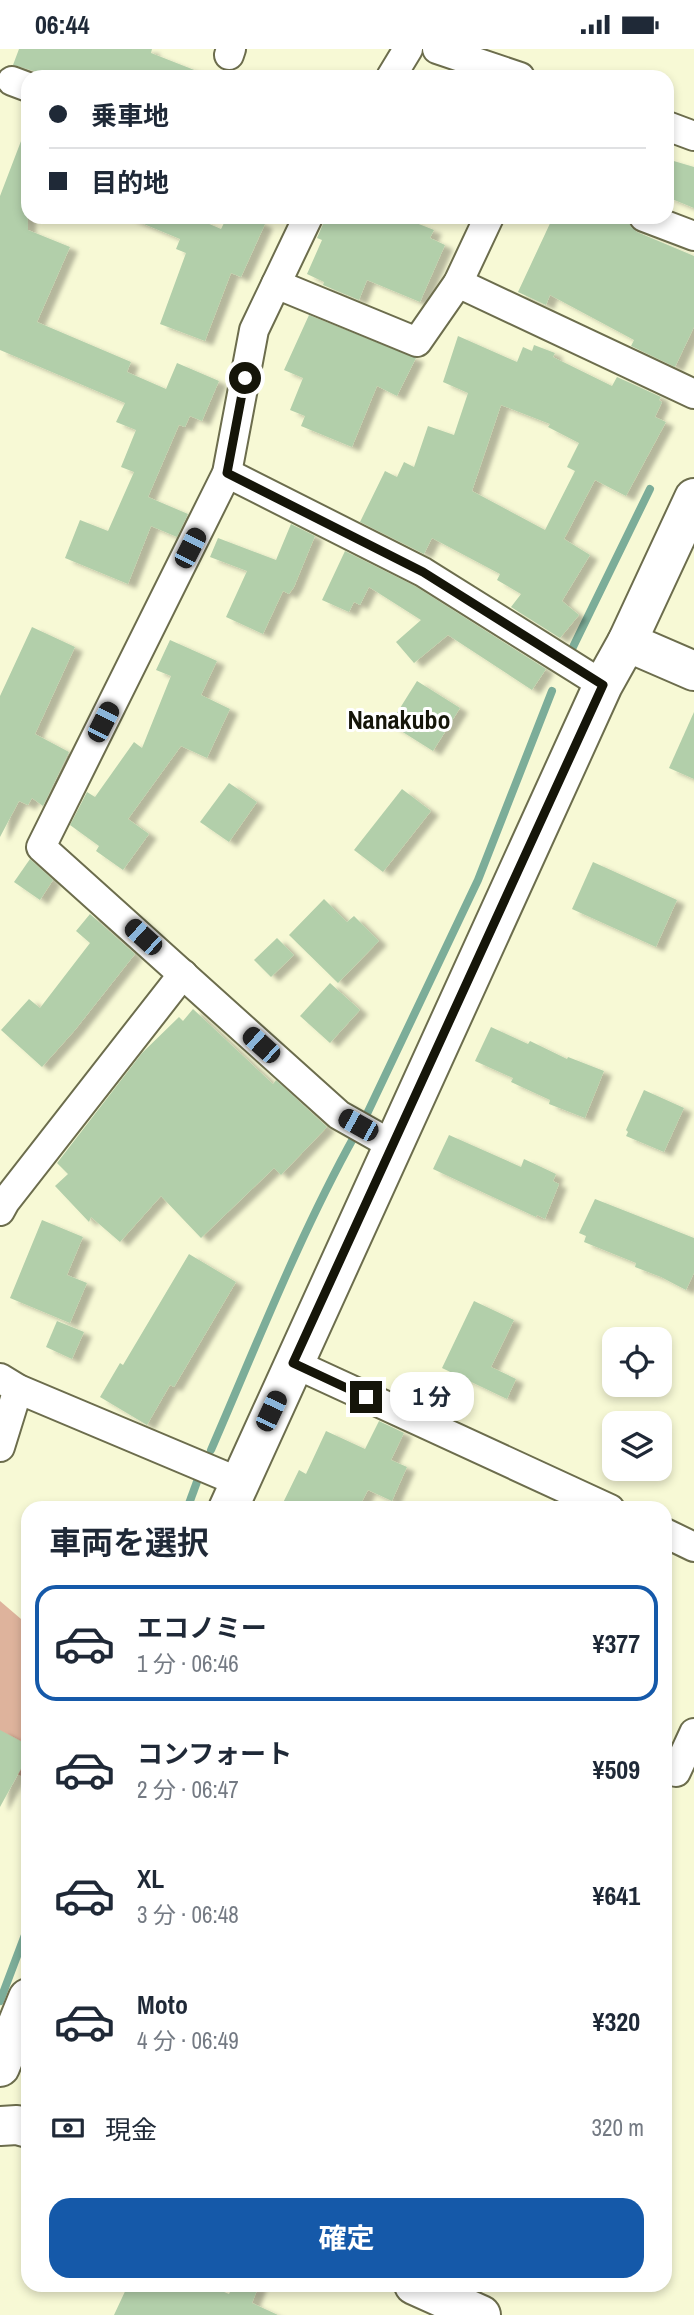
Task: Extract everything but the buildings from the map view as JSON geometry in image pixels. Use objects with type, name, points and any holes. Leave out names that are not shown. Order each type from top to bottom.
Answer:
[{"type":"street","points":[[395,70],[408,49]]},
{"type":"street","points":[[437,49],[499,70]]},
{"type":"street","points":[[674,129],[694,136]]},
{"type":"street","points":[[302,224],[254,330],[227,473],[41,847],[339,1115],[394,1146]]},
{"type":"street","points":[[276,284],[417,342],[458,283],[486,224]]},
{"type":"street","points":[[662,224],[694,236]]},
{"type":"street","points":[[458,283],[694,394]]},
{"type":"street","points":[[227,473],[423,572],[603,685]]},
{"type":"street","points":[[0,1447],[9,1383],[233,1495],[603,685],[627,642],[694,498]]},
{"type":"street","points":[[627,642],[694,671]]},
{"type":"street","points":[[0,1212],[5,1202],[183,974]]},
{"type":"street","points":[[293,1363],[593,1501]]},
{"type":"street","points":[[672,1537],[694,1547]]},
{"type":"street","points":[[672,1770],[676,1772],[694,1733]]},
{"type":"street","points":[[0,2067],[21,2015]]},
{"type":"street","points":[[0,2126],[21,2126]]},
{"type":"street","points":[[434,2300],[481,2315]]},
{"type":"shaded area","points":[[0,1601],[21,1619],[21,1776],[0,1766]]},
{"type":"waterway","points":[[572,649],[650,489]]},
{"type":"waterway","points":[[365,1118],[478,880],[552,691]]},
{"type":"waterway","points":[[211,1450],[297,1251],[355,1135]]},
{"type":"waterway","points":[[190,1501],[198,1479]]},
{"type":"waterway","points":[[0,2001],[21,1946]]},
{"type":"district","name":"Nanakubo","points":[[399,719]]},
{"type":"route","points":[[245,378],[227,473],[423,572],[603,685],[293,1363],[366,1397]]}]
